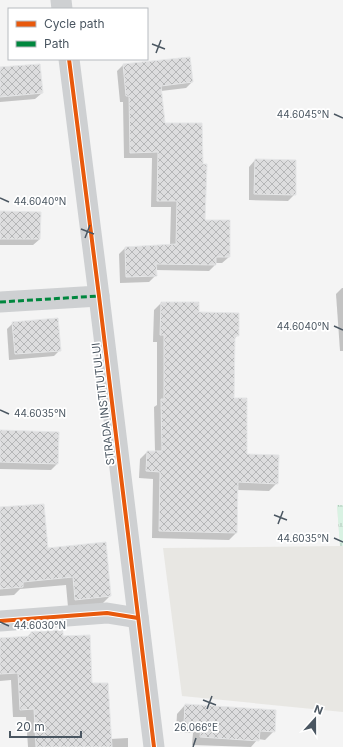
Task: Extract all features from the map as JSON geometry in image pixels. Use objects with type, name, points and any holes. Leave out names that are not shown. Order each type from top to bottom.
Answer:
[{"type":"street","name":"STRADA INSTITUTULUI","points":[[69,60],[154,747]]},
{"type":"street","points":[[0,302],[99,296]]},
{"type":"street","points":[[0,621],[107,613],[138,618]]},
{"type":"shaded area","points":[[337,505],[343,505],[343,712],[182,696],[163,548],[340,546]]},
{"type":"green space","points":[[337,505],[343,505],[343,546],[340,546]]},
{"type":"building","points":[[190,57],[193,82],[161,86],[165,123],[202,123],[203,164],[207,164],[205,220],[230,220],[230,257],[216,257],[216,265],[156,264],[157,276],[126,277],[125,247],[176,244],[177,201],[157,201],[158,152],[130,153],[129,96],[126,96],[123,64]]},
{"type":"building","points":[[40,64],[43,93],[0,97],[0,67]]},
{"type":"building","points":[[255,159],[296,160],[296,195],[254,194]]},
{"type":"building","points":[[0,211],[41,212],[40,239],[0,239]]},
{"type":"building","points":[[161,302],[199,302],[199,312],[239,313],[239,336],[235,336],[234,398],[247,398],[247,454],[279,455],[278,484],[238,482],[237,533],[159,531],[160,472],[146,471],[147,451],[162,451],[161,399],[164,399],[164,335],[160,335]]},
{"type":"building","points":[[58,318],[61,351],[15,354],[12,322]]},
{"type":"building","points":[[0,430],[59,432],[58,464],[0,462]]},
{"type":"building","points":[[44,504],[48,548],[106,542],[111,596],[75,600],[73,577],[23,582],[23,587],[0,589],[0,507]]},
{"type":"building","points":[[63,630],[63,636],[90,635],[92,683],[108,683],[112,747],[36,747],[34,709],[20,710],[18,673],[0,674],[0,638],[31,636],[31,632]]},
{"type":"building","points":[[185,704],[276,710],[275,732],[260,731],[259,741],[200,737],[201,725],[184,724]]},
{"type":"marked path","points":[[0,302],[99,296]]},
{"type":"cycle path","points":[[69,60],[154,747]]},
{"type":"cycle path","points":[[0,621],[107,613],[138,618]]}]
